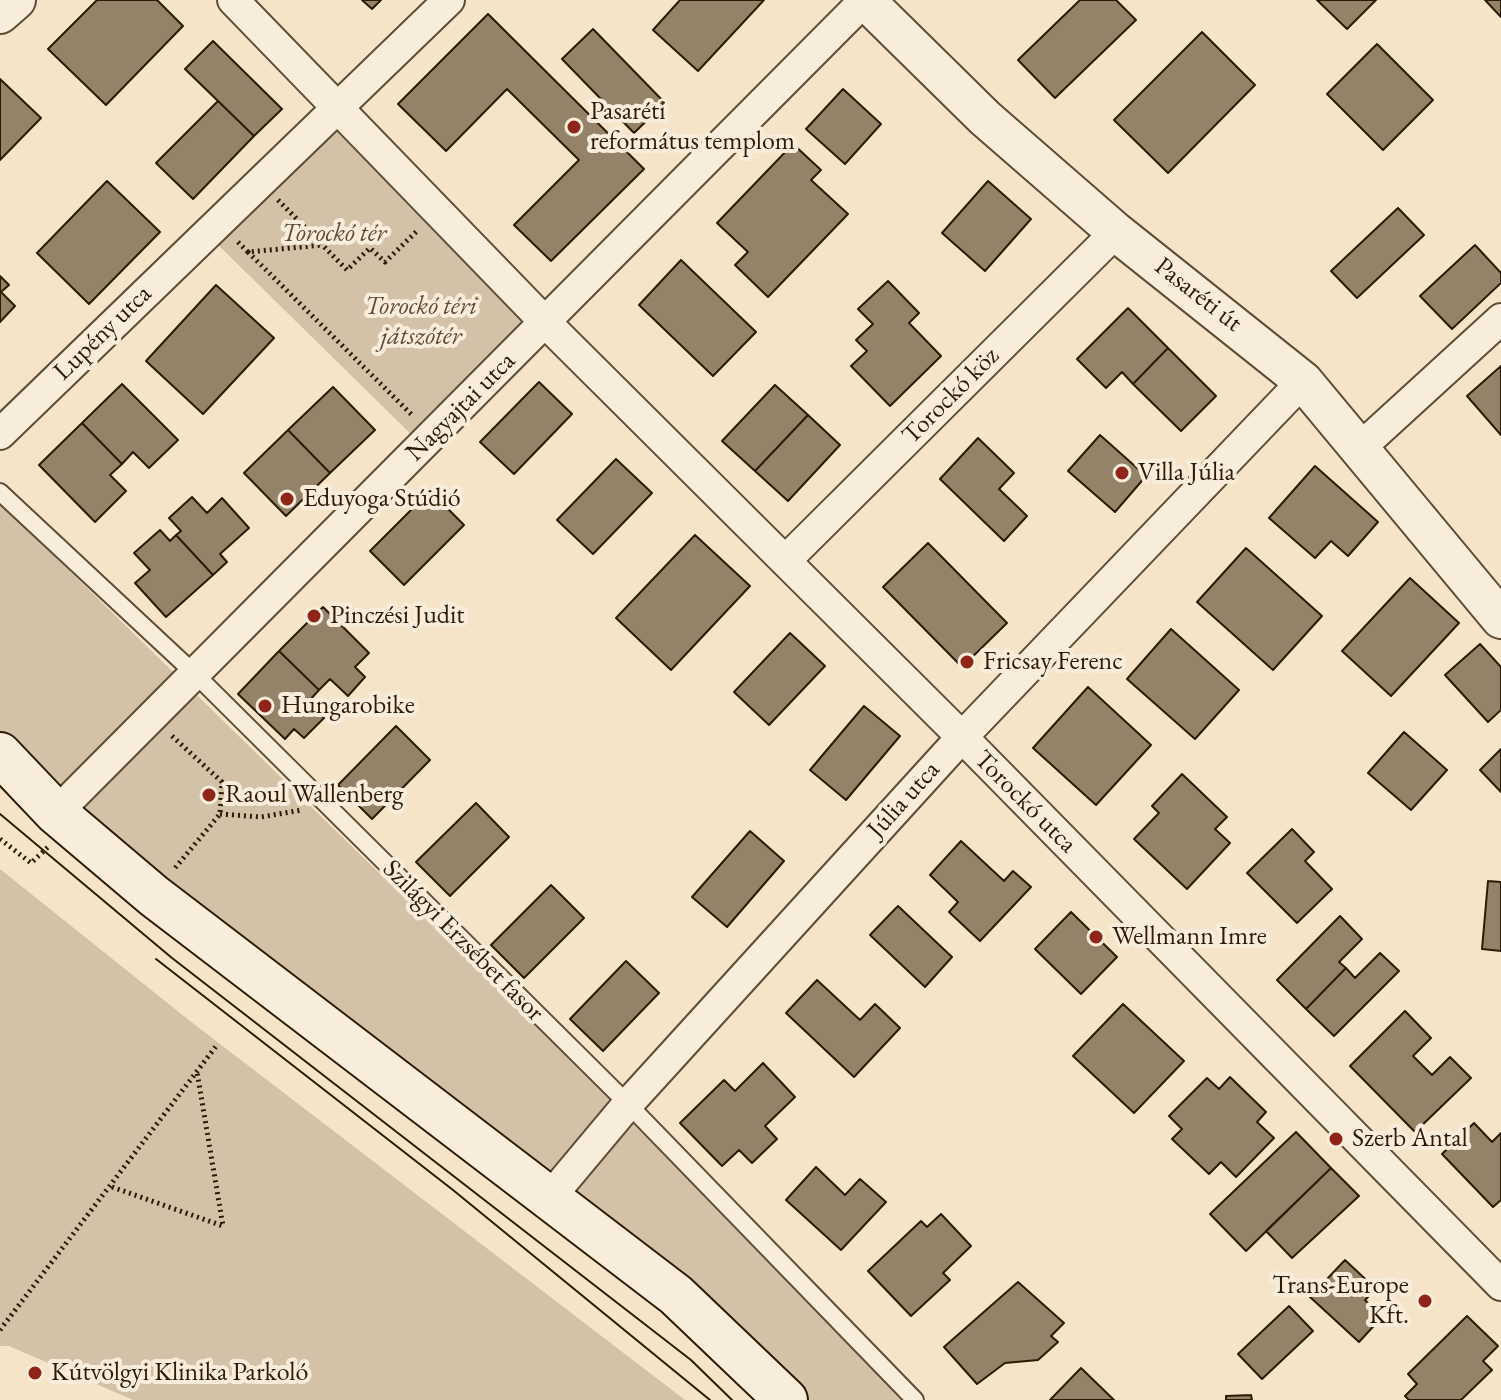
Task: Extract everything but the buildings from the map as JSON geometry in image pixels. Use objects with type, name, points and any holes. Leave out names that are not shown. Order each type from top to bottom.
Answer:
[{"type":"main road","points":[[0,754],[57,833],[154,896],[551,1196],[676,1295],[735,1347],[786,1400]]},
{"type":"street","points":[[0,14],[16,0]]},
{"type":"street","points":[[233,0],[545,322]]},
{"type":"street","points":[[212,227],[449,0]]},
{"type":"street","name":"Pasaréti út","points":[[865,0],[985,118],[1116,232],[1303,381],[1501,619]]},
{"type":"street","name":"Nagyajtai utca","points":[[57,833],[195,674],[865,0]]},
{"type":"street","name":"Lupény utca","points":[[0,434],[212,227]]},
{"type":"street","name":"Torockó köz","points":[[785,561],[1116,232]]},
{"type":"street","points":[[1361,447],[1501,319]]},
{"type":"street","name":"Torockó utca","points":[[545,322],[962,737],[1501,1285]]},
{"type":"street","name":"Júlia utca","points":[[551,1196],[628,1104],[962,737],[1303,381]]},
{"type":"lane","name":"Szilágyi Erzsébet fasor","points":[[0,492],[195,674],[628,1104],[915,1400]]},
{"type":"path","points":[[260,182],[347,270],[370,248],[385,262],[436,211]]},
{"type":"path","points":[[212,227],[248,252],[433,435]]},
{"type":"path","points":[[248,252],[323,245]]},
{"type":"path","points":[[169,734],[222,782],[220,814],[174,869]]},
{"type":"path","points":[[220,814],[261,817],[328,806]]},
{"type":"path","points":[[0,839],[31,863],[57,833]]},
{"type":"path","points":[[0,1330],[112,1187],[217,1045]]},
{"type":"path","points":[[112,1187],[223,1226],[197,1071]]},
{"type":"green space","name":"Torockó tér","points":[[337,110],[545,322],[422,445],[206,233]]},
{"type":"green space","points":[[0,503],[919,1400],[804,1400],[170,893],[52,787],[0,732]]},
{"type":"green space","points":[[0,869],[190,1021],[685,1400],[133,1400],[9,1346],[0,1346]]},
{"type":"tram line","points":[[0,814],[172,958],[691,1360],[732,1400]]},
{"type":"tram line","points":[[156,959],[453,1190],[710,1400]]},
{"type":"place","name":"Pasaréti református templom","points":[[574,127]]},
{"type":"place","name":"Villa Júlia","points":[[1122,473]]},
{"type":"place","name":"Eduyoga Stúdió","points":[[287,499]]},
{"type":"place","name":"Pinczési Judit","points":[[314,616]]},
{"type":"place","name":"Fricsay Ferenc","points":[[967,662]]},
{"type":"place","name":"Hungarobike","points":[[265,706]]},
{"type":"place","name":"Raoul Wallenberg","points":[[209,795]]},
{"type":"place","name":"Wellmann Imre","points":[[1096,937]]},
{"type":"place","name":"Szerb Antal","points":[[1336,1139]]},
{"type":"place","name":"Trans-Europe Kft.","points":[[1425,1301]]},
{"type":"place","name":"Kútvölgyi Klinika Parkoló","points":[[35,1373]]},
{"type":"park label","name":"Torockó téri játszótér","points":[[421,322]]}]
